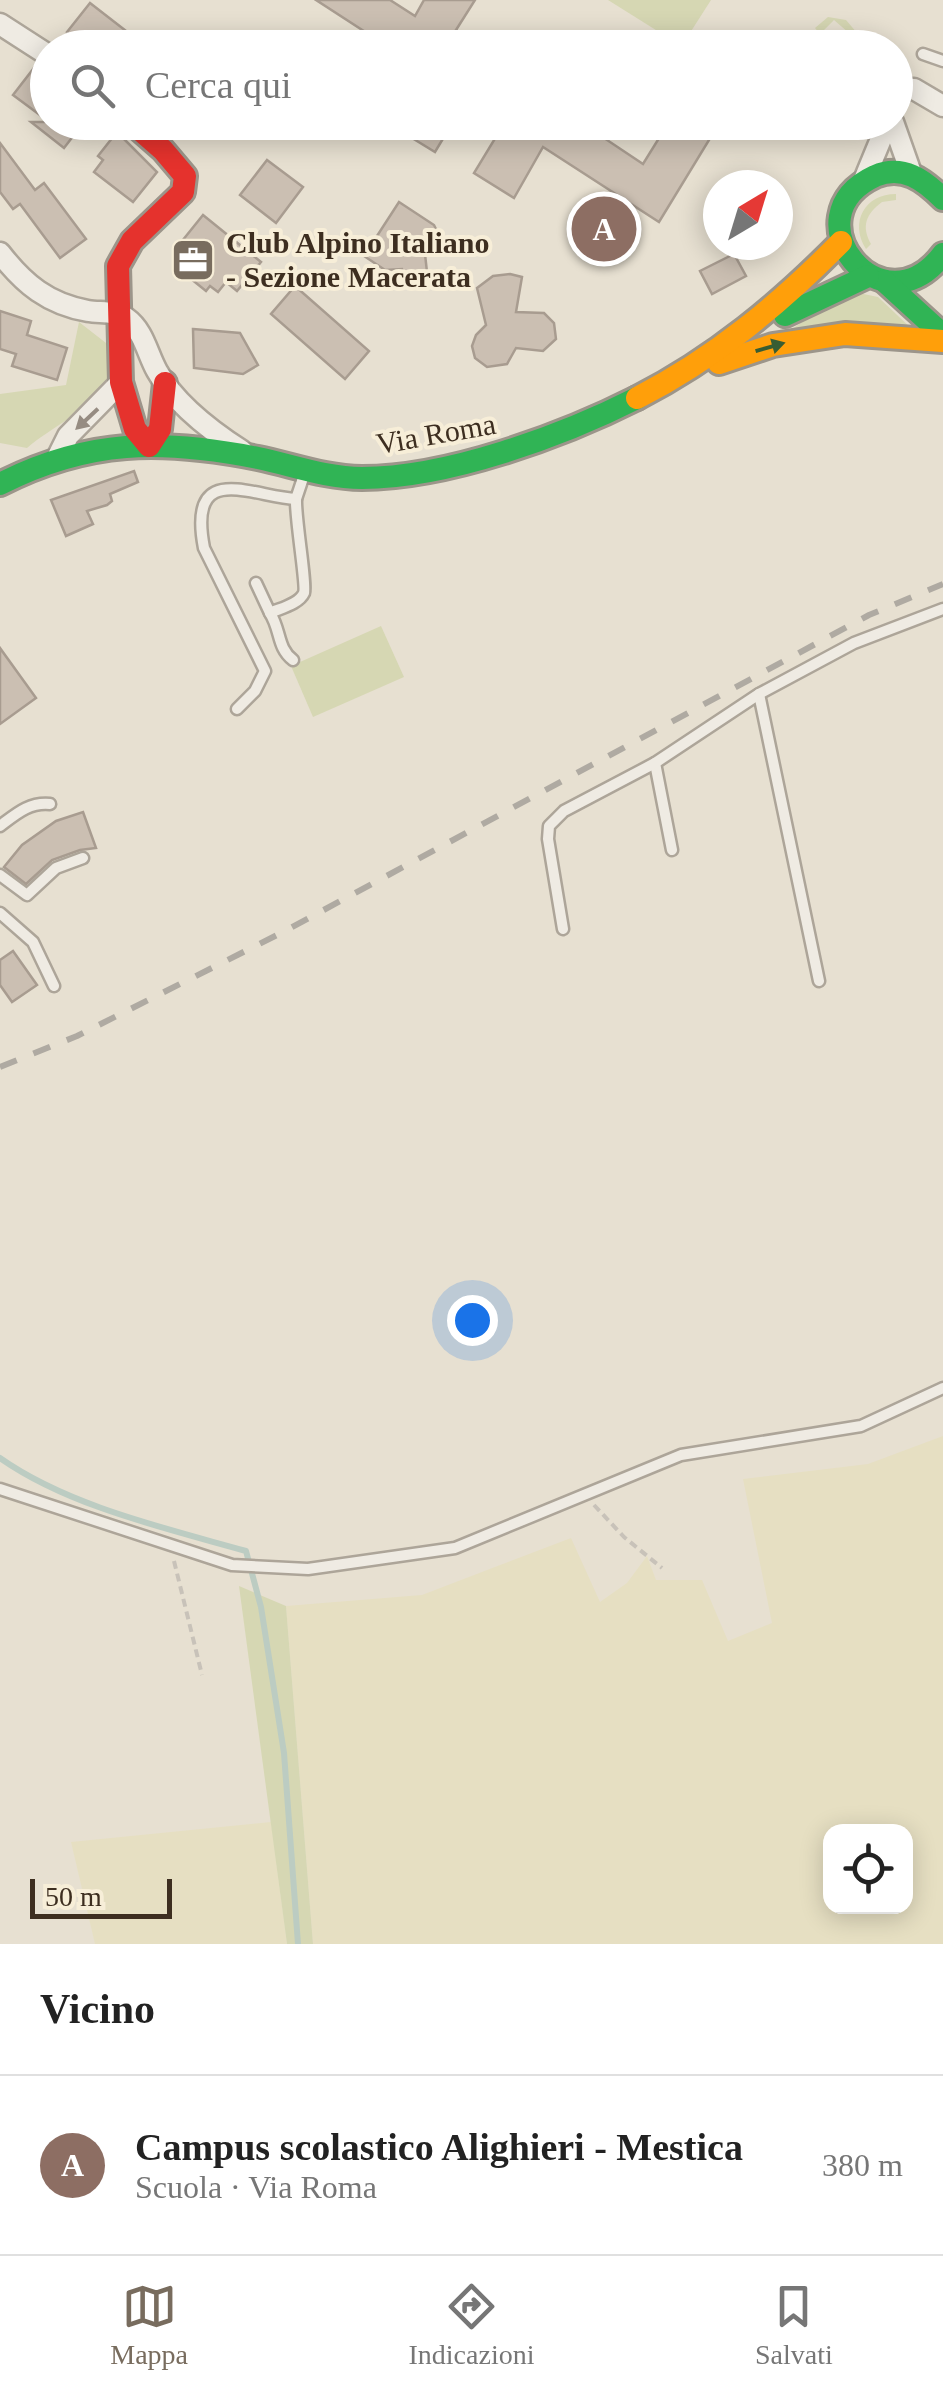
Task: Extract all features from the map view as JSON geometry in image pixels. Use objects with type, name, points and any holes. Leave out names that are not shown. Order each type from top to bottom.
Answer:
[{"type":"main road","points":[[152,140],[185,176],[184,192],[132,241],[118,266],[121,382],[136,429],[149,446],[160,428],[165,383]]},
{"type":"main road","points":[[864,180],[887,171],[911,173],[941,194]]},
{"type":"main road","name":"Via Roma","points":[[0,484],[57,458],[149,446],[252,457],[305,472],[351,478],[398,476],[516,450],[630,403],[744,334],[800,287],[841,242],[842,207],[864,180]]},
{"type":"main road","points":[[841,242],[851,262],[876,278],[943,338]]},
{"type":"main road","name":"Via Roma","points":[[744,334],[876,278],[911,280],[940,266]]},
{"type":"main road","points":[[677,378],[805,338],[845,334],[943,338]]},
{"type":"street","points":[[0,24],[30,43]]},
{"type":"street","points":[[913,89],[943,106]]},
{"type":"street","points":[[864,180],[882,140]]},
{"type":"street","points":[[897,140],[911,173]]},
{"type":"street","points":[[0,253],[20,280],[42,296],[86,310],[118,314],[139,330],[165,383],[218,435],[252,457]]},
{"type":"street","points":[[57,458],[68,436],[121,382]]},
{"type":"lane","points":[[923,54],[943,61]]},
{"type":"lane","points":[[270,613],[297,602],[304,594],[296,499],[305,472]]},
{"type":"lane","points":[[237,709],[255,691],[265,671],[204,548],[200,526],[204,507],[208,498],[220,490],[240,487],[296,499]]},
{"type":"lane","points":[[256,583],[279,627],[282,647],[293,660]]},
{"type":"lane","points":[[562,929],[549,826],[564,811],[655,762],[760,694],[854,643],[943,609]]},
{"type":"lane","points":[[760,694],[819,981]]},
{"type":"lane","points":[[655,762],[672,850]]},
{"type":"lane","points":[[0,826],[23,808],[50,804]]},
{"type":"lane","points":[[0,875],[27,895],[56,868],[83,858]]},
{"type":"lane","points":[[0,912],[33,942],[54,986]]},
{"type":"lane","points":[[0,1489],[232,1565],[308,1569],[455,1548],[681,1455],[861,1426],[943,1388]]},
{"type":"path","points":[[584,1494],[624,1537],[662,1568]]},
{"type":"path","points":[[171,1546],[202,1676]]},
{"type":"shaded area","points":[[943,1436],[943,1944],[313,1944],[286,1606],[422,1595],[571,1538],[600,1602],[627,1583],[647,1556],[656,1580],[702,1580],[728,1641],[772,1623],[743,1479],[868,1464]]},
{"type":"shaded area","points":[[271,1822],[287,1944],[95,1944],[71,1842]]},
{"type":"green space","points":[[608,0],[711,0],[692,30],[656,30]]},
{"type":"green space","points":[[828,17],[846,20],[854,30],[846,30],[834,20],[824,30],[815,28]]},
{"type":"green space","points":[[896,194],[896,200],[882,202],[869,216],[866,232],[871,244],[866,249],[859,229],[863,211],[876,199]]},
{"type":"green space","points":[[849,291],[878,297],[913,330],[786,333]]},
{"type":"green space","points":[[79,322],[115,350],[108,382],[83,409],[27,448],[0,443],[0,394],[66,385]]},
{"type":"green space","points":[[381,626],[404,677],[313,717],[291,666]]},
{"type":"green space","points":[[239,1586],[286,1606],[313,1944],[287,1944]]},
{"type":"building","points":[[316,0],[390,0],[415,16],[424,0],[475,0],[456,30],[362,30]]},
{"type":"building","points":[[90,3],[125,30],[69,30]]},
{"type":"building","points":[[30,73],[30,108],[13,95]]},
{"type":"building","points":[[54,140],[70,140],[64,148]]},
{"type":"building","points":[[111,140],[125,140],[157,172],[133,202],[94,172],[103,160],[98,156]]},
{"type":"building","points":[[415,140],[442,140],[435,152]]},
{"type":"building","points":[[494,140],[607,140],[643,164],[658,140],[709,140],[659,222],[543,147],[514,198],[474,173]]},
{"type":"building","points":[[0,143],[35,190],[44,183],[86,239],[60,258],[20,204],[13,209],[0,192]]},
{"type":"building","points":[[267,160],[303,187],[276,223],[240,195]]},
{"type":"building","points":[[399,202],[434,225],[445,247],[425,254],[428,281],[413,284],[405,279],[402,269],[385,270],[364,256]]},
{"type":"building","points":[[203,215],[261,262],[237,291],[226,282],[218,292],[210,286],[206,291],[180,270],[191,256],[178,246]]},
{"type":"building","points":[[722,260],[737,260],[746,276],[712,294],[700,271]]},
{"type":"building","points":[[493,276],[522,277],[516,312],[544,313],[554,323],[556,339],[543,351],[516,348],[507,364],[487,367],[475,358],[472,346],[486,325],[477,288]]},
{"type":"building","points":[[295,286],[369,351],[345,379],[271,314]]},
{"type":"building","points":[[0,311],[31,321],[27,335],[67,348],[57,380],[12,366],[16,354],[0,349]]},
{"type":"building","points":[[193,329],[240,333],[258,365],[243,374],[194,368]]},
{"type":"building","points":[[134,471],[138,482],[110,494],[112,501],[107,505],[87,511],[93,524],[66,536],[51,500]]},
{"type":"building","points":[[0,648],[36,698],[0,724]]},
{"type":"building","points":[[83,812],[96,848],[52,860],[26,884],[4,867],[22,845],[56,821]]},
{"type":"building","points":[[13,951],[37,985],[12,1002],[0,985],[0,960]]},
{"type":"waterway","points":[[0,1458],[86,1502],[246,1551],[261,1607],[284,1753],[298,1944]]},
{"type":"railway","points":[[0,1067],[77,1036],[283,932],[869,615],[943,584]]},
{"type":"traffic: fast","points":[[943,199],[912,176],[885,173],[850,194],[840,217],[842,240],[853,261],[871,276],[894,282],[919,276],[943,254]]},
{"type":"traffic: fast","points":[[785,315],[868,276]]},
{"type":"traffic: fast","points":[[884,281],[943,335]]},
{"type":"traffic: fast","points":[[0,484],[64,458],[157,446],[223,452],[335,476],[395,476],[503,452],[574,427],[637,398]]},
{"type":"traffic: slow","points":[[637,398],[745,328],[841,242]]},
{"type":"traffic: slow","points":[[719,363],[773,345],[845,334],[943,341]]},
{"type":"traffic: jam","points":[[152,140],[185,176],[183,192],[132,241],[118,266],[121,382],[135,429],[149,446],[160,429],[165,383]]},
{"type":"place","name":"Campus scolastico Alighieri - Mestica","points":[[604,229]]},
{"type":"place","name":"Club Alpino Italiano - Sezione Macerata","points":[[193,260]]}]
